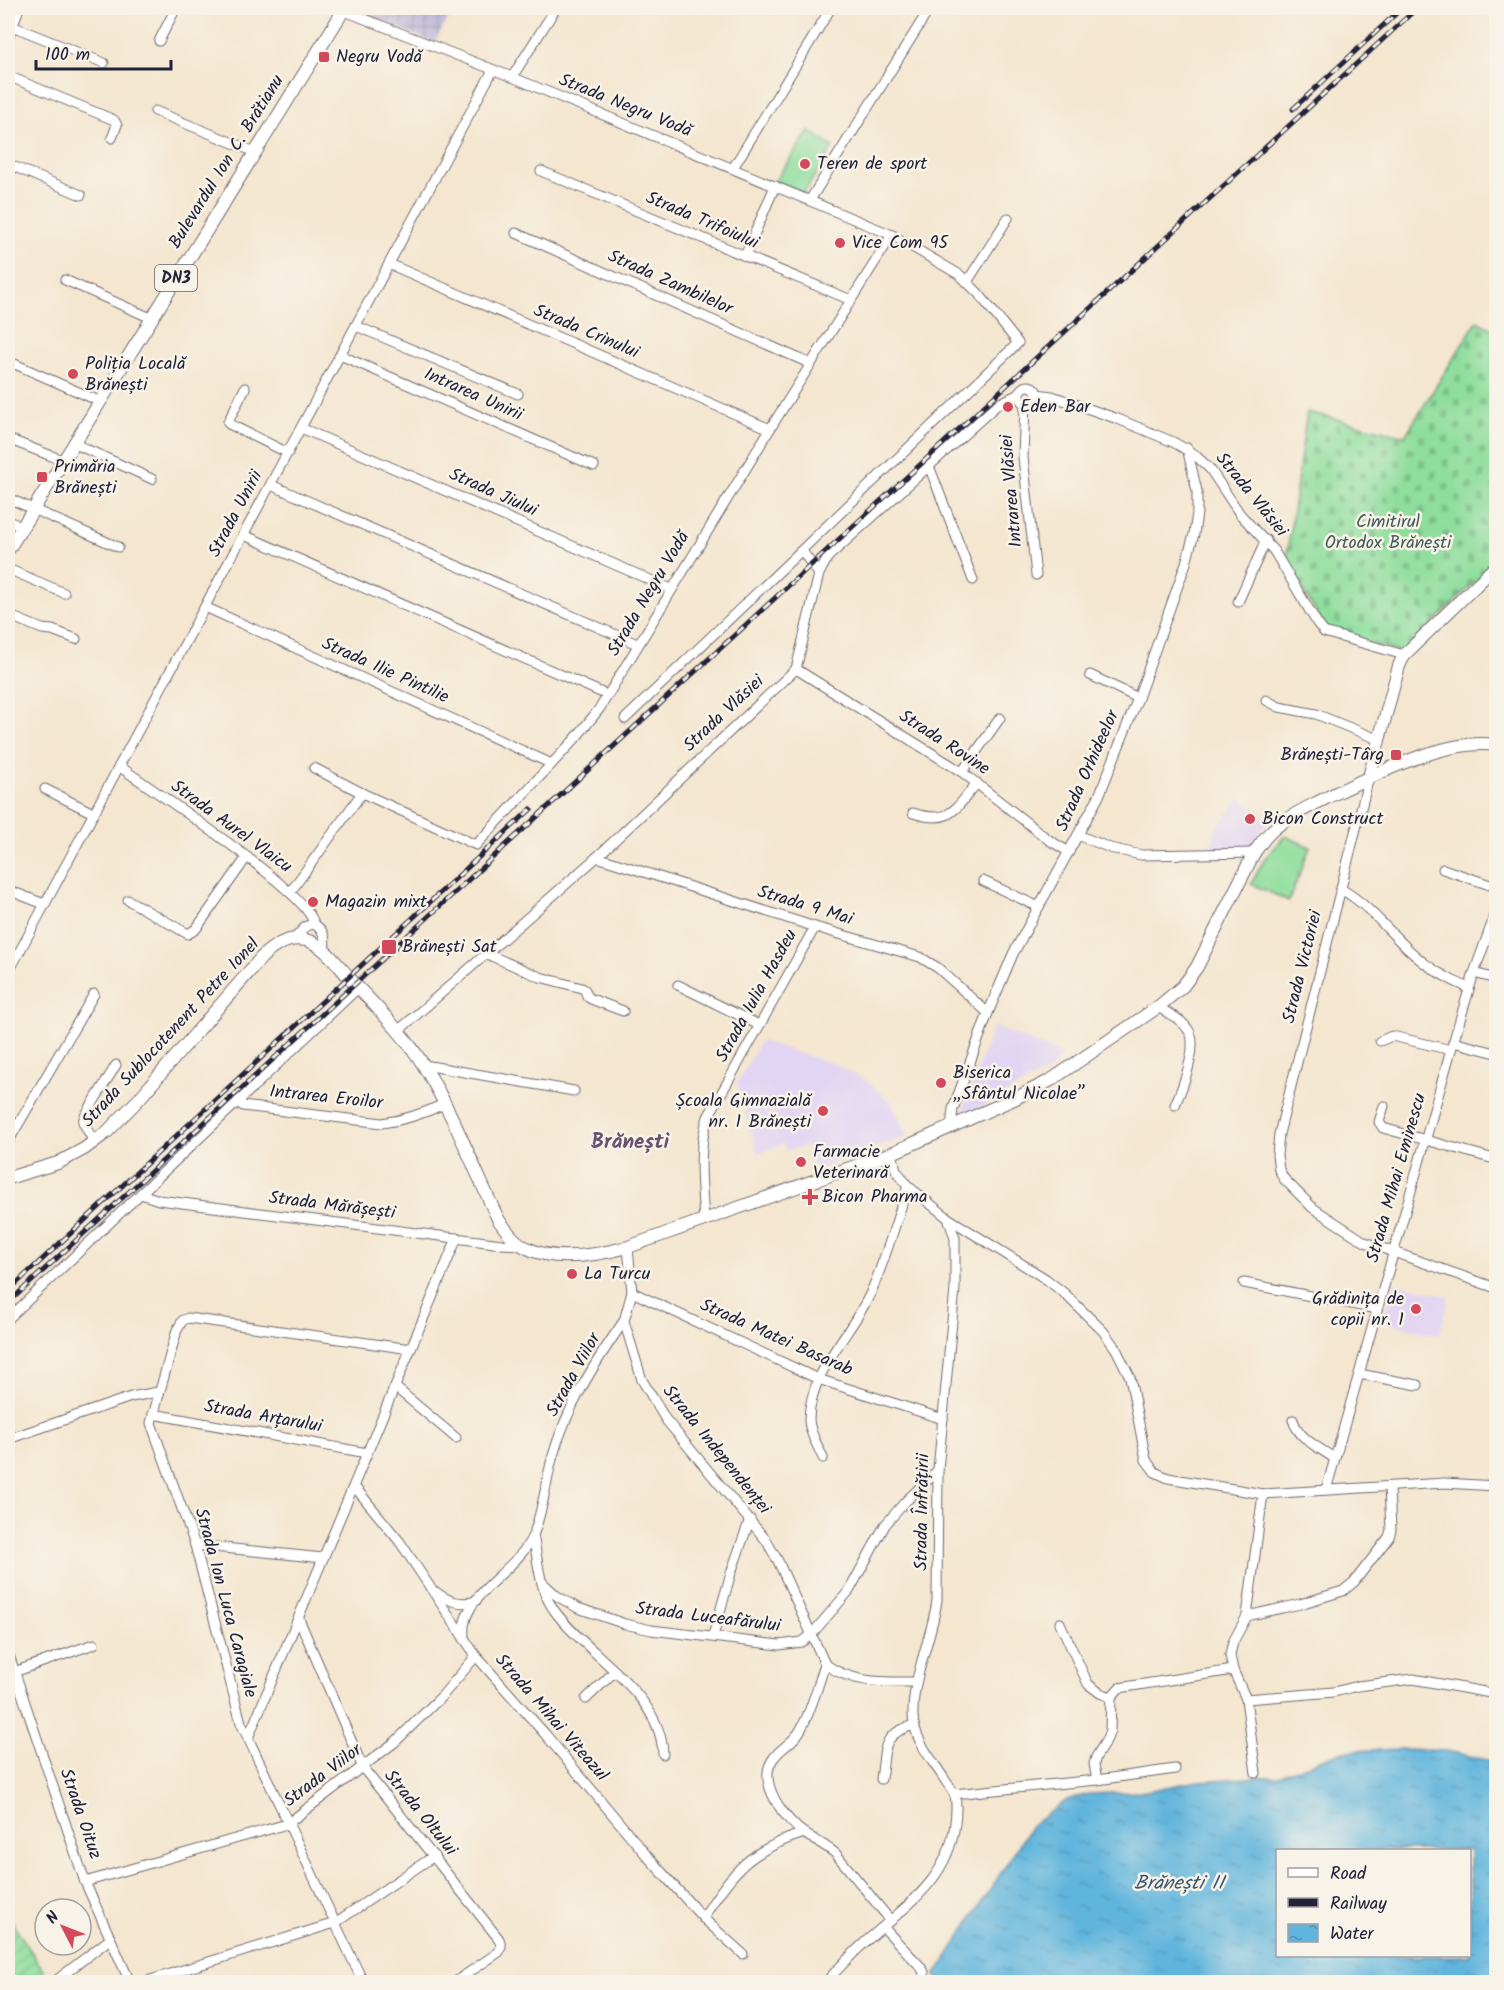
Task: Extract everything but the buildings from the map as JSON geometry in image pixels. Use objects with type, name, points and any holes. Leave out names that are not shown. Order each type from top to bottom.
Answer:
[{"type":"main road","name":"Bulevardul Ion C. Brătianu","points":[[8,550],[342,8]]},
{"type":"main road","name":"Strada Victoriei","points":[[1369,777],[1404,655],[1497,566]]},
{"type":"main road","points":[[294,939],[309,941],[324,951],[398,1031],[424,1065],[498,1218],[511,1236],[521,1245],[537,1252],[558,1255],[602,1253],[628,1247],[892,1153],[1051,1080],[1173,996],[1191,976],[1254,853],[1272,830],[1290,817],[1369,777],[1409,761],[1479,743],[1497,745]]},
{"type":"main road","name":"Strada Sublocotenent Petre Ionel","points":[[8,1178],[58,1163],[94,1142],[123,1116],[261,958],[280,944],[294,939]]},
{"type":"street","points":[[8,39],[19,8]]},
{"type":"street","points":[[159,41],[176,8]]},
{"type":"street","name":"Strada Negru Vodă","points":[[342,8],[892,235],[945,265],[967,282],[1018,343],[802,551]]},
{"type":"street","points":[[512,77],[556,8]]},
{"type":"street","points":[[733,168],[831,8]]},
{"type":"street","points":[[810,200],[930,8]]},
{"type":"street","points":[[12,26],[104,63]]},
{"type":"street","name":"Strada Unirii","points":[[8,973],[493,70]]},
{"type":"street","points":[[8,76],[114,120],[117,124],[112,138]]},
{"type":"street","points":[[155,111],[255,152]]},
{"type":"street","points":[[8,164],[81,195]]},
{"type":"street","name":"Strada Trifoiului","points":[[541,171],[851,300]]},
{"type":"street","points":[[745,256],[775,186]]},
{"type":"street","points":[[967,282],[1008,218]]},
{"type":"street","name":"Strada Zambilelor","points":[[516,233],[811,364]]},
{"type":"street","name":"Strada Negru Vodă","points":[[314,768],[362,793],[476,845],[552,764],[588,723],[608,695],[637,644],[892,235]]},
{"type":"street","name":"Strada Crinului","points":[[389,264],[770,429]]},
{"type":"street","points":[[65,280],[151,318]]},
{"type":"street","points":[[356,326],[518,394]]},
{"type":"street","name":"Intrarea Unirii","points":[[340,355],[594,466]]},
{"type":"street","points":[[8,361],[99,401]]},
{"type":"street","points":[[796,669],[819,574],[828,557],[998,404],[1019,394],[1027,386],[1032,387],[1037,394],[1034,402],[1025,404],[1020,400],[1019,394]]},
{"type":"street","points":[[244,388],[229,424],[288,453]]},
{"type":"street","name":"Strada Vlăsiei","points":[[1037,394],[1052,396],[1118,419],[1187,448],[1210,469],[1232,505],[1266,540],[1324,632],[1404,655]]},
{"type":"street","name":"Intrarea Vlăsiei","points":[[1025,404],[1023,457],[1036,575]]},
{"type":"street","name":"Strada Jiului","points":[[301,428],[671,589]]},
{"type":"street","points":[[8,439],[62,460]]},
{"type":"street","points":[[73,442],[152,479]]},
{"type":"street","name":"Strada Orhideelor","points":[[951,1127],[953,1109],[988,1013],[1013,954],[1099,796],[1138,698],[1186,564],[1194,534],[1197,491],[1187,448]]},
{"type":"street","points":[[929,466],[973,580]]},
{"type":"street","points":[[271,485],[637,644]]},
{"type":"street","points":[[8,498],[118,547]]},
{"type":"street","points":[[8,521],[22,526]]},
{"type":"street","points":[[244,535],[608,695]]},
{"type":"street","points":[[1238,602],[1266,540]]},
{"type":"street","points":[[625,719],[802,551],[819,574]]},
{"type":"street","points":[[8,569],[64,593]]},
{"type":"street","name":"Strada Ilie Pintilie","points":[[205,607],[552,764]]},
{"type":"street","points":[[8,615],[42,629],[76,639]]},
{"type":"street","name":"Strada Vlăsiei","points":[[398,1031],[597,857],[796,669]]},
{"type":"street","name":"Strada Rovine","points":[[796,669],[962,772],[1049,840],[1069,852]]},
{"type":"street","points":[[1090,675],[1138,698]]},
{"type":"street","points":[[1266,700],[1288,709],[1316,714],[1380,740]]},
{"type":"street","points":[[962,772],[1000,718]]},
{"type":"street","name":"Strada Aurel Vlaicu","points":[[119,766],[247,856],[291,891],[311,914],[314,924]]},
{"type":"street","name":"Strada Victoriei","points":[[1369,777],[1279,1134],[1277,1155],[1279,1170],[1284,1179],[1313,1208],[1356,1237],[1392,1252],[1497,1288]]},
{"type":"street","points":[[913,813],[933,819],[946,816],[956,808],[977,783]]},
{"type":"street","points":[[45,789],[93,813]]},
{"type":"street","points":[[291,891],[362,793]]},
{"type":"street","points":[[1078,835],[1110,848],[1141,855],[1254,853]]},
{"type":"street","points":[[128,900],[184,934],[188,934],[196,929],[247,856]]},
{"type":"street","name":"Strada 9 Mai","points":[[597,857],[929,961],[988,1013]]},
{"type":"street","points":[[1443,869],[1497,887]]},
{"type":"street","points":[[983,881],[1038,907]]},
{"type":"street","points":[[1341,889],[1372,911],[1408,950],[1425,964],[1444,977],[1469,988]]},
{"type":"street","points":[[8,890],[44,904]]},
{"type":"street","name":"Strada Mihai Eminescu","points":[[1326,1490],[1424,1140],[1469,988],[1497,912]]},
{"type":"street","points":[[314,924],[319,927],[325,937],[324,951]]},
{"type":"street","name":"Strada Sublocotenent Petre Ionel","points":[[294,939],[306,926],[314,924]]},
{"type":"street","name":"Strada Iulia Hasdeu","points":[[704,1220],[701,1150],[708,1117],[815,927]]},
{"type":"street","points":[[487,954],[533,975],[582,988],[591,999],[623,1011]]},
{"type":"street","points":[[1474,973],[1497,979]]},
{"type":"street","points":[[678,986],[759,1025]]},
{"type":"street","points":[[8,1319],[358,988]]},
{"type":"street","points":[[8,1142],[94,994]]},
{"type":"street","points":[[1158,1007],[1182,1022],[1188,1029],[1193,1042],[1182,1088],[1175,1105]]},
{"type":"street","points":[[1380,1041],[1392,1036],[1497,1053]]},
{"type":"street","points":[[94,1142],[83,1122],[116,1065]]},
{"type":"street","points":[[424,1065],[574,1091]]},
{"type":"street","name":"Intrarea Eroilor","points":[[238,1101],[243,1106],[382,1123],[420,1116],[444,1104]]},
{"type":"street","points":[[1384,1106],[1379,1122],[1383,1128],[1494,1160]]},
{"type":"street","points":[[892,1153],[896,1170],[908,1186],[948,1218],[1027,1265],[1064,1293],[1103,1331],[1116,1349],[1130,1377],[1146,1460],[1155,1472],[1168,1478],[1263,1494],[1444,1483],[1497,1486]]},
{"type":"street","points":[[823,1458],[811,1430],[809,1419],[818,1379],[863,1309],[872,1290],[908,1186]]},
{"type":"street","name":"Strada Mărășești","points":[[141,1194],[159,1200],[521,1245]]},
{"type":"street","name":"Strada Înfrățirii","points":[[948,1218],[955,1238],[955,1289],[938,1470],[937,1600],[930,1635],[916,1682],[914,1725],[922,1744],[954,1794]]},
{"type":"street","name":"Strada Ion Luca Caragiale","points":[[248,1738],[457,1238]]},
{"type":"street","points":[[624,1321],[632,1292],[628,1247]]},
{"type":"street","points":[[1244,1283],[1377,1309]]},
{"type":"street","name":"Strada Matei Basarab","points":[[632,1292],[818,1379],[943,1419]]},
{"type":"street","name":"Strada Ion Luca Caragiale","points":[[363,1983],[248,1738],[233,1698],[195,1545],[151,1423],[179,1324],[188,1318],[411,1349]]},
{"type":"street","name":"Strada Independenței","points":[[624,1321],[642,1380],[657,1406],[766,1540],[778,1561],[825,1664]]},
{"type":"street","name":"Strada Viilor","points":[[476,1601],[514,1561],[533,1535],[552,1458],[572,1406],[600,1355],[624,1321]]},
{"type":"street","points":[[1359,1374],[1418,1385]]},
{"type":"street","points":[[395,1387],[456,1438]]},
{"type":"street","points":[[8,1439],[131,1397],[158,1392]]},
{"type":"street","name":"Strada Arțarului","points":[[153,1414],[367,1453]]},
{"type":"street","points":[[1293,1420],[1302,1436],[1334,1458]]},
{"type":"street","points":[[811,1635],[849,1591],[885,1526],[905,1502],[938,1470]]},
{"type":"street","name":"Strada Mihai Viteazul","points":[[354,1486],[399,1542],[476,1656],[703,1918],[742,1954]]},
{"type":"street","points":[[1248,1616],[1334,1595],[1350,1587],[1389,1537],[1391,1530],[1389,1487]]},
{"type":"street","points":[[1256,1773],[1246,1699],[1233,1670],[1230,1655],[1233,1642],[1248,1616],[1263,1494]]},
{"type":"street","points":[[713,1636],[731,1573],[750,1519]]},
{"type":"street","points":[[533,1535],[547,1600],[554,1611],[615,1671],[642,1703],[661,1737],[663,1754]]},
{"type":"street","points":[[195,1545],[323,1558]]},
{"type":"street","name":"Strada Luceafărului","points":[[543,1583],[567,1602],[604,1618],[651,1630],[779,1645],[802,1642],[811,1635]]},
{"type":"street","points":[[430,1587],[454,1602],[465,1604],[476,1601]]},
{"type":"street","points":[[464,1641],[465,1620],[476,1601]]},
{"type":"street","name":"Strada Oltului","points":[[299,1619],[363,1768],[499,1940],[501,1946],[499,1952],[469,1978]]},
{"type":"street","points":[[1060,1623],[1088,1684],[1100,1693],[1111,1697]]},
{"type":"street","points":[[14,1672],[94,1644]]},
{"type":"street","name":"Strada Oituz","points":[[8,1652],[85,1882],[130,1983]]},
{"type":"street","name":"Strada Viilor","points":[[85,1882],[287,1824],[363,1768],[418,1721],[476,1656]]},
{"type":"street","points":[[916,1682],[856,1680],[825,1664],[802,1728],[794,1741],[772,1760],[768,1778],[775,1799],[786,1815],[804,1833],[828,1846],[836,1854],[920,1966],[924,1972],[922,1983]]},
{"type":"street","points":[[1096,1780],[1094,1764],[1110,1730],[1111,1697],[1119,1688],[1233,1670]]},
{"type":"street","points":[[586,1699],[615,1671]]},
{"type":"street","points":[[1246,1699],[1312,1695],[1413,1679],[1497,1694]]},
{"type":"street","points":[[881,1779],[887,1743],[891,1736],[900,1729],[914,1725]]},
{"type":"street","points":[[826,1983],[860,1947],[887,1924],[931,1880],[946,1858],[952,1845],[954,1831],[956,1814],[954,1794],[1096,1780],[1175,1769]]},
{"type":"street","points":[[703,1918],[729,1878],[747,1861],[770,1847],[804,1833]]},
{"type":"street","points":[[144,1983],[335,1923],[434,1856]]},
{"type":"street","points":[[54,1983],[110,1939]]},
{"type":"street","points":[[455,1983],[469,1978]]},
{"type":"shaded area","points":[[353,8],[454,8],[434,43]]},
{"type":"shaded area","name":"Bicon Construct","points":[[1240,798],[1268,820],[1246,852],[1209,850],[1216,829]]},
{"type":"shaded area","points":[[993,1026],[1061,1054],[1052,1068],[972,1112],[963,1110]]},
{"type":"shaded area","points":[[760,1041],[830,1063],[863,1078],[891,1102],[908,1136],[815,1170],[807,1145],[786,1151],[783,1144],[758,1153],[737,1084]]},
{"type":"shaded area","name":"Grădinița de copii nr. 1","points":[[1394,1282],[1449,1297],[1439,1336],[1383,1321]]},
{"type":"green space","name":"Teren de sport","points":[[809,131],[833,147],[804,193],[775,181]]},
{"type":"green space","name":"Cimitirul Ortodox Brănești","points":[[1477,321],[1496,331],[1496,561],[1403,653],[1327,631],[1286,561],[1307,412],[1405,436]]},
{"type":"green space","points":[[1285,836],[1310,847],[1289,901],[1251,884],[1265,858]]},
{"type":"green space","points":[[8,1916],[51,1982],[8,1982]]},
{"type":"water","name":"Brănești II","points":[[1405,1749],[1448,1751],[1496,1762],[1496,1982],[940,1982],[935,1976],[1031,1826],[1067,1800],[1088,1794],[1141,1792],[1198,1781],[1278,1776],[1344,1751]]},
{"type":"railway","points":[[1293,109],[1402,8]]},
{"type":"railway","points":[[8,1303],[1417,8]]},
{"type":"railway","points":[[8,1291],[531,809]]},
{"type":"place","name":"Negru Vodă","points":[[324,57]]},
{"type":"place","name":"Teren de sport","points":[[805,164]]},
{"type":"place","name":"Vice Com 95","points":[[840,243]]},
{"type":"place","name":"Poliția Locală Brănești","points":[[73,374]]},
{"type":"place","name":"Eden Bar","points":[[1008,407]]},
{"type":"place","name":"Primăria Brănești","points":[[42,477]]},
{"type":"place","name":"Brănești-Târg","points":[[1396,755]]},
{"type":"place","name":"Bicon Construct","points":[[1250,819]]},
{"type":"place","name":"Magazin mixt","points":[[313,902]]},
{"type":"place","name":"Brănești Sat","points":[[389,947]]},
{"type":"place","name":"Biserica „Sfântul Nicolae”","points":[[941,1083]]},
{"type":"place","name":"Școala Gimnazială nr. 1 Brănești","points":[[823,1111]]},
{"type":"place","name":"Farmacie Veterinară","points":[[801,1162]]},
{"type":"place","name":"Bicon Pharma","points":[[810,1197]]},
{"type":"place","name":"La Turcu","points":[[572,1274]]},
{"type":"place","name":"Grădinița de copii nr. 1","points":[[1416,1309]]},
{"type":"district","name":"Brănești","points":[[630,1142]]}]
